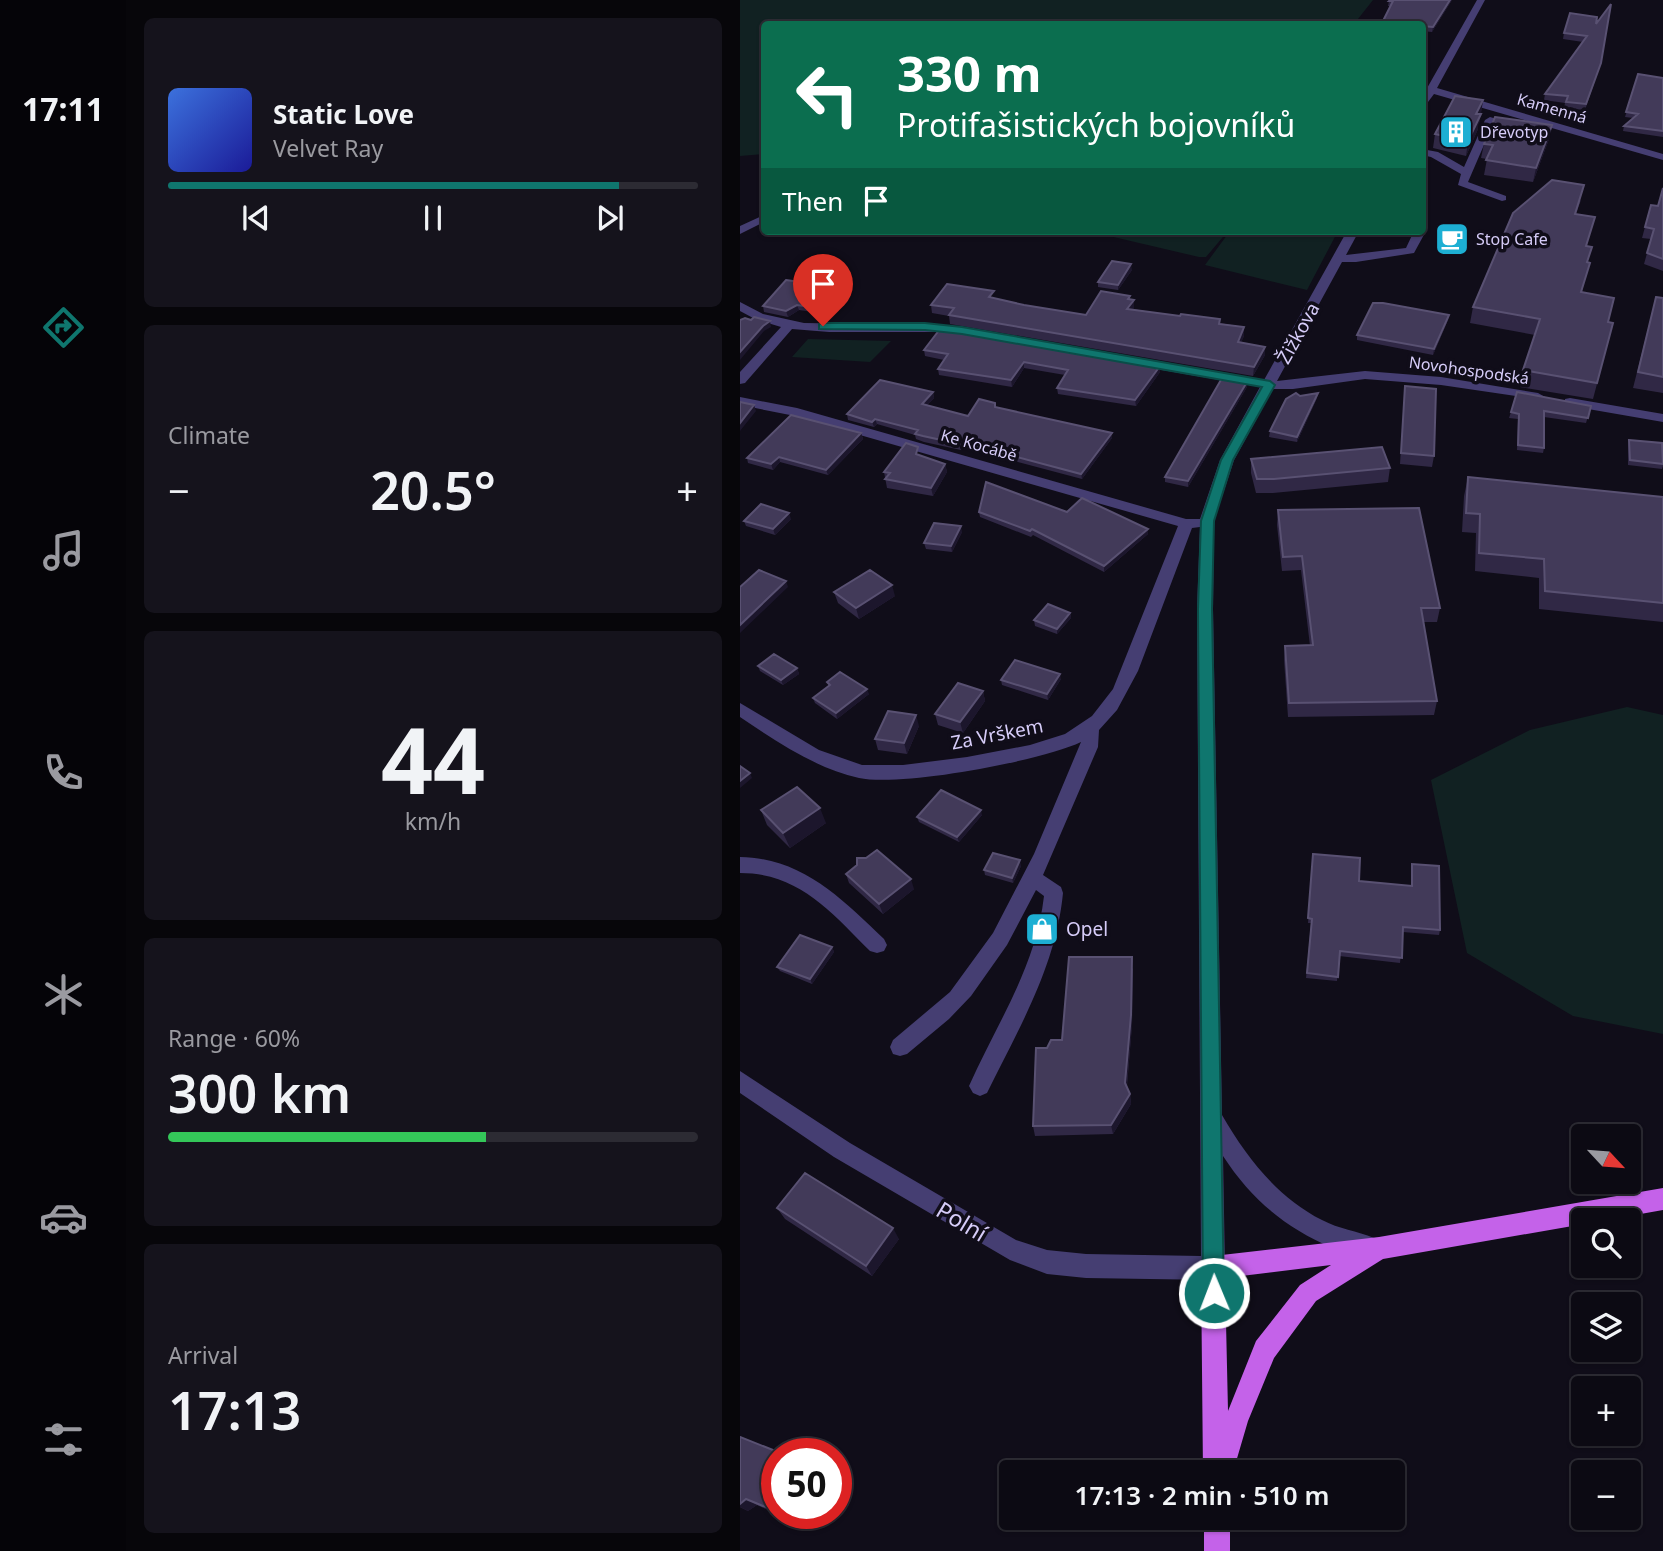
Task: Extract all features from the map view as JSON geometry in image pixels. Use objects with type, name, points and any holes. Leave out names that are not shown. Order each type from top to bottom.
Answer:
[{"type":"main road","points":[[1218,1460],[1213,1268],[1379,1248],[1663,1199]]},
{"type":"main road","points":[[1222,1460],[1265,1350],[1308,1293],[1379,1248]]},
{"type":"main road","points":[[1217,1530],[1217,1551]]},
{"type":"street","points":[[1426,100],[1481,0]]},
{"type":"street","name":"Kamenná","points":[[1432,90],[1663,157]]},
{"type":"street","points":[[1502,198],[1462,183],[1490,120],[1519,127]]},
{"type":"street","points":[[1426,153],[1434,154],[1466,173]]},
{"type":"street","points":[[740,230],[761,220]]},
{"type":"street","name":"Žižkova","points":[[1213,1268],[1205,609],[1207,521],[1227,460],[1351,235]]},
{"type":"street","points":[[1339,258],[1356,259],[1410,251],[1418,235]]},
{"type":"street","name":"Novohospodská","points":[[740,306],[764,318],[790,325],[925,327],[962,331],[1270,385],[1292,385],[1355,375],[1441,381],[1663,418]]},
{"type":"street","points":[[740,380],[790,325]]},
{"type":"street","name":"Ke Kocábě","points":[[740,401],[792,411],[898,440],[1186,524],[1207,521]]},
{"type":"street","name":"Za Vrškem","points":[[740,709],[805,751],[831,764],[865,772],[908,771],[1035,751],[1070,740],[1091,727],[1111,707],[1127,677],[1186,524]]},
{"type":"street","points":[[900,1047],[964,990],[1002,937],[1032,877],[1089,747],[1091,727]]},
{"type":"street","points":[[740,864],[773,867],[796,876],[816,889],[877,945]]},
{"type":"street","points":[[980,1086],[1036,969],[1053,909],[1054,893],[1032,877]]},
{"type":"street","name":"Polní","points":[[740,1081],[842,1150],[1010,1249],[1060,1264],[1213,1268]]},
{"type":"street","points":[[1211,1117],[1232,1154],[1262,1192],[1307,1226],[1347,1242],[1379,1248]]},
{"type":"shaded area","points":[[740,0],[1373,0],[1356,21],[761,21],[761,154],[740,156]]},
{"type":"shaded area","points":[[1105,235],[1225,235],[1206,257]]},
{"type":"shaded area","points":[[1227,235],[1336,235],[1307,290],[1205,265]]},
{"type":"shaded area","points":[[808,339],[891,341],[870,362],[792,357]]},
{"type":"shaded area","points":[[1627,707],[1663,715],[1663,1034],[1573,1016],[1467,953],[1431,780],[1530,730]]},
{"type":"building","points":[[1450,0],[1433,27],[1426,26],[1426,21],[1383,21],[1393,1],[1389,1]]},
{"type":"building","points":[[1611,4],[1601,63],[1586,104],[1566,102],[1568,96],[1545,94],[1587,36],[1564,33],[1570,13],[1597,17],[1596,24]]},
{"type":"building","points":[[1638,74],[1663,78],[1663,131],[1624,126],[1638,114],[1626,112]]},
{"type":"building","name":"Dřevotyp","points":[[1455,96],[1483,100],[1476,114],[1481,114],[1468,141],[1435,134]]},
{"type":"building","points":[[1495,117],[1552,125],[1536,168],[1486,160],[1493,145],[1484,144]]},
{"type":"building","points":[[1552,180],[1584,185],[1575,214],[1595,217],[1586,246],[1592,247],[1587,262],[1590,263],[1581,292],[1614,298],[1608,322],[1613,323],[1597,383],[1523,370],[1540,319],[1473,307],[1513,213]]},
{"type":"building","points":[[1663,188],[1663,259],[1647,253],[1654,229],[1645,227],[1651,205],[1658,206]]},
{"type":"building","points":[[1112,261],[1131,264],[1118,285],[1098,282]]},
{"type":"building","points":[[786,280],[828,286],[811,307],[797,305],[786,311],[763,306]]},
{"type":"building","points":[[947,284],[994,291],[989,297],[1024,305],[1086,315],[1101,291],[1130,296],[1128,299],[1134,300],[1127,309],[1220,319],[1219,324],[1244,327],[1238,342],[1265,347],[1254,367],[949,315],[954,308],[931,305]]},
{"type":"building","points":[[1656,297],[1663,298],[1663,377],[1638,372]]},
{"type":"building","points":[[1373,303],[1449,315],[1434,349],[1357,335]]},
{"type":"building","points":[[754,317],[770,321],[740,352],[740,320],[751,320]]},
{"type":"building","points":[[940,329],[1160,366],[1135,400],[1057,388],[1068,370],[1024,362],[1011,380],[938,369],[948,354],[924,350]]},
{"type":"building","points":[[1222,378],[1247,382],[1188,481],[1165,477]]},
{"type":"building","points":[[880,380],[933,392],[922,404],[968,416],[979,399],[995,403],[995,407],[1112,433],[1081,474],[961,442],[960,444],[915,434],[918,430],[875,419],[872,422],[847,414]]},
{"type":"building","points":[[1405,386],[1436,389],[1434,456],[1401,453]]},
{"type":"building","points":[[1517,392],[1591,406],[1588,418],[1544,411],[1544,448],[1518,445],[1519,414],[1511,412]]},
{"type":"building","points":[[1296,393],[1300,396],[1318,393],[1297,437],[1270,431],[1286,399]]},
{"type":"building","points":[[740,402],[754,405],[740,423]]},
{"type":"building","points":[[791,415],[861,433],[826,470],[779,457],[771,464],[747,458]]},
{"type":"building","points":[[1629,440],[1662,443],[1663,464],[1630,460]]},
{"type":"building","points":[[906,443],[918,447],[916,454],[945,464],[931,488],[885,479],[890,473],[884,472]]},
{"type":"building","points":[[1382,447],[1390,468],[1257,479],[1251,459]]},
{"type":"building","points":[[1468,477],[1663,497],[1663,603],[1545,591],[1544,559],[1479,553],[1480,514],[1466,513]]},
{"type":"building","points":[[986,482],[1067,512],[1082,498],[1148,529],[1104,566],[1032,529],[1030,531],[979,512]]},
{"type":"building","points":[[761,504],[789,513],[773,529],[744,521]]},
{"type":"building","points":[[1419,508],[1440,608],[1421,608],[1437,701],[1289,703],[1285,646],[1313,645],[1302,556],[1283,557],[1278,510]]},
{"type":"building","points":[[934,523],[961,526],[951,546],[924,543]]},
{"type":"building","points":[[759,570],[786,581],[740,625],[740,587]]},
{"type":"building","points":[[870,570],[892,585],[856,608],[834,592]]},
{"type":"building","points":[[1048,604],[1070,613],[1057,629],[1034,620]]},
{"type":"building","points":[[774,654],[797,668],[781,680],[758,666]]},
{"type":"building","points":[[1015,660],[1060,674],[1047,694],[1001,680]]},
{"type":"building","points":[[840,672],[867,689],[836,713],[813,698],[830,685],[827,682]]},
{"type":"building","points":[[958,683],[983,691],[960,722],[935,714]]},
{"type":"building","points":[[888,711],[916,715],[904,743],[875,739]]},
{"type":"building","points":[[740,766],[750,773],[740,781]]},
{"type":"building","points":[[797,787],[820,808],[783,833],[761,810]]},
{"type":"building","points":[[941,790],[981,810],[957,837],[917,817]]},
{"type":"building","points":[[877,850],[911,879],[879,904],[846,874],[857,865],[857,858],[866,858]]},
{"type":"building","points":[[993,853],[1020,860],[1012,878],[984,870]]},
{"type":"building","points":[[1313,854],[1360,858],[1359,881],[1412,886],[1412,864],[1439,866],[1440,930],[1403,927],[1402,958],[1340,951],[1338,977],[1307,973],[1312,919],[1308,918]]},
{"type":"building","points":[[800,935],[832,947],[810,979],[777,967]]},
{"type":"building","points":[[1069,957],[1132,957],[1131,1015],[1125,1083],[1130,1094],[1111,1125],[1033,1126],[1036,1048],[1047,1048],[1051,1040],[1062,1040]]},
{"type":"building","points":[[805,1173],[893,1228],[866,1266],[777,1208]]},
{"type":"building","points":[[740,1437],[761,1445],[761,1505],[746,1499],[740,1504]]},
{"type":"place","name":"Dřevotyp","points":[[1456,132]]},
{"type":"place","name":"Stop Cafe","points":[[1452,239]]},
{"type":"place","name":"Opel","points":[[1042,929]]},
{"type":"route","points":[[823,326],[925,327],[962,331],[1270,385],[1227,460],[1207,521],[1205,609],[1214,1293]]}]
